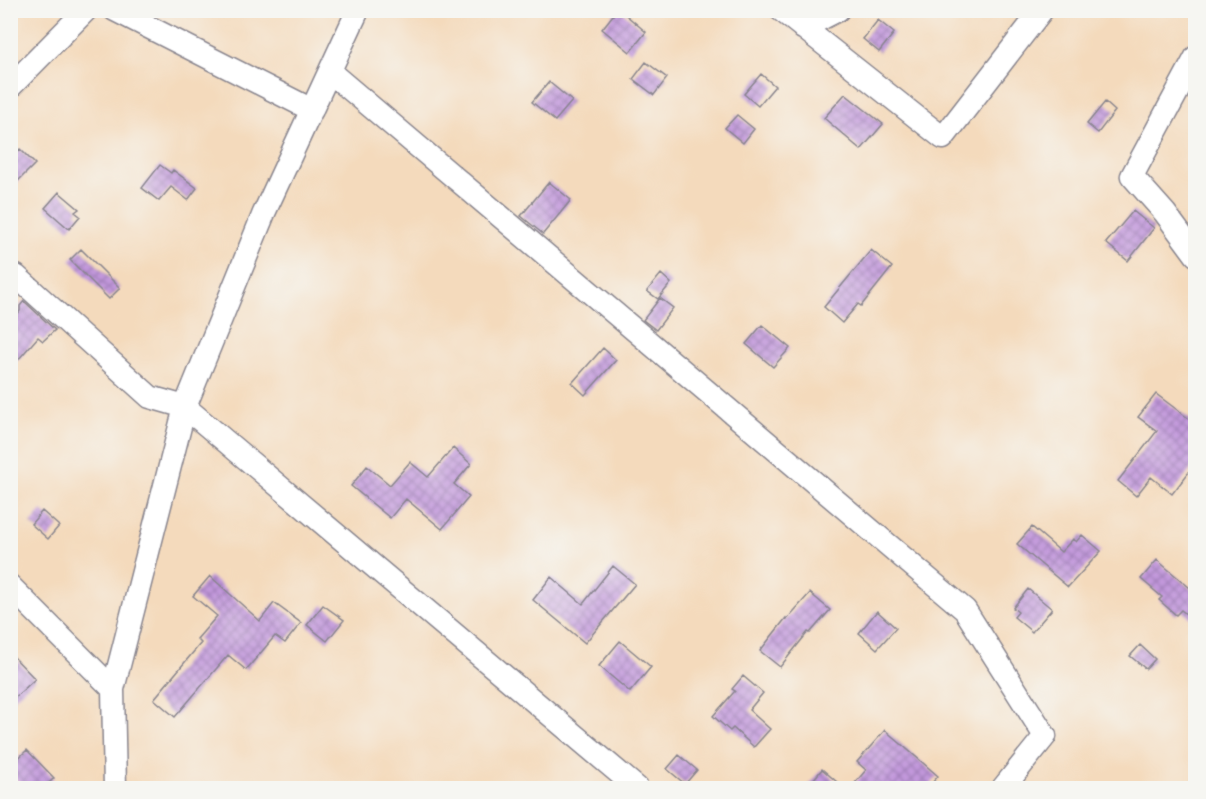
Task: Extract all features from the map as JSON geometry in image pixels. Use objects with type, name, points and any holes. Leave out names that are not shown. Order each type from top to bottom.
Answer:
[{"type":"street","points":[[10,87],[86,10]]},
{"type":"street","points":[[115,10],[312,110]]},
{"type":"street","points":[[115,789],[113,689],[185,407],[264,213],[358,10]]},
{"type":"street","points":[[781,10],[943,138],[1042,10]]},
{"type":"street","points":[[803,28],[838,10]]},
{"type":"street","points":[[1196,57],[1132,176],[1165,213],[1196,255]]},
{"type":"street","points":[[330,72],[965,610],[1045,736],[1003,789]]},
{"type":"street","points":[[10,282],[16,276],[150,397],[185,407],[637,789]]},
{"type":"street","points":[[10,586],[113,689]]},
{"type":"building","points":[[617,10],[620,10],[646,32],[630,52],[602,29]]},
{"type":"building","points":[[878,20],[894,33],[879,52],[863,39]]},
{"type":"building","points":[[646,62],[667,78],[654,95],[633,79]]},
{"type":"building","points":[[761,74],[775,86],[758,106],[744,94]]},
{"type":"building","points":[[549,82],[572,101],[555,121],[532,102]]},
{"type":"building","points":[[845,94],[883,124],[861,150],[824,118]]},
{"type":"building","points":[[1105,102],[1115,111],[1098,133],[1087,124]]},
{"type":"building","points":[[737,115],[754,129],[743,143],[725,128]]},
{"type":"building","points":[[20,149],[35,164],[10,189],[10,159]]},
{"type":"building","points":[[160,165],[171,173],[173,170],[197,188],[188,200],[171,187],[159,201],[142,188]]},
{"type":"building","points":[[549,182],[571,200],[543,234],[521,216]]},
{"type":"building","points":[[59,192],[79,209],[75,212],[80,216],[69,229],[45,208]]},
{"type":"building","points":[[1133,211],[1154,228],[1128,261],[1106,243]]},
{"type":"building","points":[[81,249],[120,288],[109,299],[70,260]]},
{"type":"building","points":[[871,250],[892,267],[861,306],[858,304],[842,323],[824,307]]},
{"type":"building","points":[[661,274],[671,283],[658,299],[647,291]]},
{"type":"building","points":[[660,298],[673,308],[656,330],[643,320]]},
{"type":"building","points":[[24,301],[55,330],[43,341],[38,337],[18,360],[10,353],[10,322],[20,311],[20,306]]},
{"type":"building","points":[[762,325],[790,348],[773,367],[746,344]]},
{"type":"building","points":[[603,348],[616,360],[585,395],[572,383]]},
{"type":"building","points":[[1156,394],[1196,424],[1196,463],[1172,494],[1151,477],[1136,496],[1118,481],[1157,431],[1138,417]]},
{"type":"building","points":[[453,448],[471,464],[454,484],[469,497],[442,529],[406,499],[390,518],[351,486],[367,466],[390,485],[410,462],[428,477]]},
{"type":"building","points":[[42,511],[59,526],[48,539],[31,524]]},
{"type":"building","points":[[1032,527],[1061,552],[1073,539],[1076,542],[1082,535],[1101,551],[1068,587],[1017,544]]},
{"type":"building","points":[[1157,560],[1196,593],[1196,622],[1181,610],[1176,615],[1159,600],[1162,597],[1141,579]]},
{"type":"building","points":[[613,566],[635,584],[585,643],[533,600],[551,577],[583,604]]},
{"type":"building","points":[[210,576],[260,621],[274,603],[301,623],[285,643],[275,636],[246,670],[228,655],[175,717],[154,699],[201,643],[197,639],[217,616],[193,596]]},
{"type":"building","points":[[1028,589],[1052,609],[1032,632],[1014,617],[1018,612],[1013,608]]},
{"type":"building","points":[[810,593],[830,610],[810,633],[808,632],[780,667],[760,651],[786,618]]},
{"type":"building","points":[[323,605],[344,620],[327,641],[307,625]]},
{"type":"building","points":[[877,611],[896,628],[877,649],[859,633]]},
{"type":"building","points":[[620,641],[651,667],[630,692],[599,666]]},
{"type":"building","points":[[1140,645],[1155,659],[1146,669],[1130,656]]},
{"type":"building","points":[[10,653],[35,679],[10,702]]},
{"type":"building","points":[[743,676],[763,693],[749,710],[770,729],[754,747],[733,728],[730,731],[713,716],[735,691],[732,689]]},
{"type":"building","points":[[885,730],[938,776],[927,789],[850,789],[866,770],[857,762]]},
{"type":"building","points":[[27,750],[54,778],[43,789],[26,789],[10,773],[10,766]]},
{"type":"building","points":[[679,755],[697,770],[685,784],[667,769]]},
{"type":"building","points":[[822,769],[845,789],[806,789]]}]
